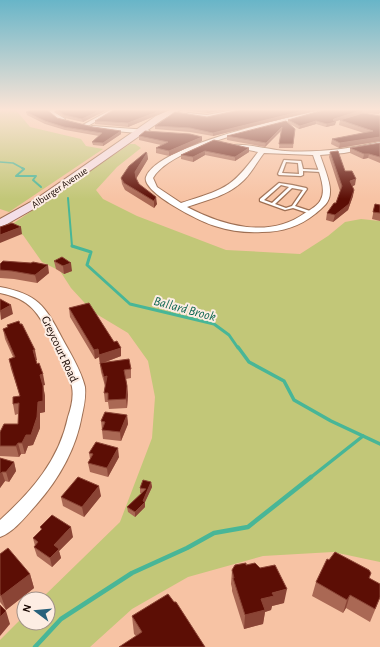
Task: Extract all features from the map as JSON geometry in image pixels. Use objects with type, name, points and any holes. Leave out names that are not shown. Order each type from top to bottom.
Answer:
[{"type":"street","name":"Alburger Avenue","points":[[0,224],[40,201],[128,139]]},
{"type":"street","points":[[212,139],[262,151],[316,153],[347,151],[380,144]]},
{"type":"street","points":[[215,140],[184,153],[152,173],[149,179],[151,186],[181,206],[212,223],[252,230],[282,228],[302,221],[325,201],[326,191],[316,153]]},
{"type":"street","points":[[181,206],[218,194],[232,187],[240,180],[262,151]]},
{"type":"street","name":"Greycourt Road","points":[[0,290],[12,291],[29,298],[42,309],[67,359],[79,394],[74,427],[62,460],[27,506],[0,530]]},
{"type":"lane","points":[[285,161],[300,162],[301,170],[301,175],[280,174],[285,161]]},
{"type":"lane","points":[[301,170],[321,171]]},
{"type":"lane","points":[[294,207],[305,189],[280,184],[261,200],[286,209],[294,207],[312,213]]},
{"type":"lane","points":[[273,204],[292,186]]},
{"type":"green space","points":[[0,139],[81,139],[86,146],[103,149],[9,212],[0,209]]},
{"type":"green space","points":[[130,144],[135,144],[141,148],[117,167],[96,190],[103,199],[137,216],[226,250],[300,254],[328,236],[345,222],[361,219],[380,221],[380,562],[333,552],[263,556],[188,577],[132,609],[90,647],[0,647],[0,640],[16,624],[16,631],[56,631],[56,591],[49,591],[120,522],[152,438],[155,397],[148,361],[128,333],[93,312],[71,288],[60,271],[42,262],[23,235],[8,227]]},
{"type":"building","points":[[95,139],[109,139],[103,143],[92,142]]},
{"type":"building","points":[[154,139],[197,139],[169,151],[156,148],[168,142]]},
{"type":"building","points":[[245,139],[270,139],[266,143]]},
{"type":"building","points":[[280,139],[294,139],[293,144],[279,144]]},
{"type":"building","points":[[332,139],[365,139],[340,143]]},
{"type":"building","points":[[214,140],[249,148],[235,157],[205,151],[193,157],[181,155]]},
{"type":"building","points":[[380,143],[380,157],[364,154],[350,148]]},
{"type":"building","points":[[338,151],[345,171],[352,171],[356,179],[350,181],[354,190],[349,204],[335,215],[327,213],[334,203],[336,203],[342,186],[330,152]]},
{"type":"building","points":[[146,152],[147,153],[135,172],[139,184],[156,197],[154,201],[124,183],[121,178],[129,166]]},
{"type":"building","points":[[375,204],[380,205],[380,213],[373,212]]},
{"type":"building","points":[[12,223],[21,227],[0,235],[0,227]]},
{"type":"building","points":[[62,257],[71,263],[63,266],[54,261]]},
{"type":"building","points":[[3,261],[33,262],[48,265],[35,275],[0,270],[0,264]]},
{"type":"building","points":[[0,299],[11,305],[0,311]]},
{"type":"building","points":[[89,303],[114,342],[117,341],[121,348],[99,355],[98,349],[94,350],[69,308]]},
{"type":"building","points":[[19,321],[35,350],[33,350],[37,364],[39,363],[43,374],[40,375],[43,386],[43,401],[38,402],[37,417],[31,435],[26,435],[22,443],[18,443],[16,446],[0,446],[0,432],[4,424],[18,424],[19,403],[13,404],[13,397],[20,396],[9,359],[15,357],[3,329],[8,327],[7,325]]},
{"type":"building","points":[[129,359],[131,369],[124,370],[127,386],[126,399],[108,400],[108,393],[104,393],[107,376],[104,377],[100,363]]},
{"type":"building","points":[[105,412],[127,415],[120,432],[102,430],[105,422],[101,421]]},
{"type":"building","points":[[96,442],[118,448],[107,468],[88,463],[93,454],[89,453]]},
{"type":"building","points":[[0,458],[14,462],[6,472],[2,472],[0,474]]},
{"type":"building","points":[[78,477],[99,486],[82,507],[61,497]]},
{"type":"building","points":[[143,480],[151,482],[143,501],[145,502],[135,512],[127,507],[146,489],[140,488]]},
{"type":"building","points":[[52,515],[71,527],[54,545],[59,549],[50,558],[34,547],[38,542],[33,538],[42,529],[40,527]]},
{"type":"building","points":[[8,548],[30,574],[1,596],[0,554]]},
{"type":"building","points":[[335,552],[369,570],[371,573],[369,578],[380,584],[380,597],[375,609],[350,595],[347,600],[316,582],[327,559],[329,560]]},
{"type":"building","points":[[246,563],[246,565],[255,563],[260,568],[275,565],[287,589],[272,593],[274,596],[261,599],[265,610],[245,615],[233,578],[232,570],[235,565]]},
{"type":"building","points":[[168,594],[174,602],[176,602],[205,647],[119,647],[142,632],[132,616]]},
{"type":"building","points":[[0,605],[6,611],[0,617]]},
{"type":"waterway","name":"Ballard Brook","points":[[0,162],[13,163],[24,169]]},
{"type":"waterway","name":"Ballard Brook","points":[[24,169],[16,176],[36,176],[33,180],[41,187]]},
{"type":"waterway","name":"Ballard Brook","points":[[68,198],[72,246]]},
{"type":"waterway","name":"Ballard Brook","points":[[72,246],[91,252],[87,265],[130,304],[214,324],[229,335],[238,348]]},
{"type":"waterway","name":"Ballard Brook","points":[[238,347],[249,362],[284,381],[294,400],[331,421],[363,436]]},
{"type":"waterway","points":[[310,478],[363,436]]},
{"type":"waterway","name":"Ballard Brook","points":[[363,436],[380,444]]},
{"type":"waterway","points":[[35,647],[61,619],[132,573],[187,548],[214,533],[248,527],[311,477]]}]
